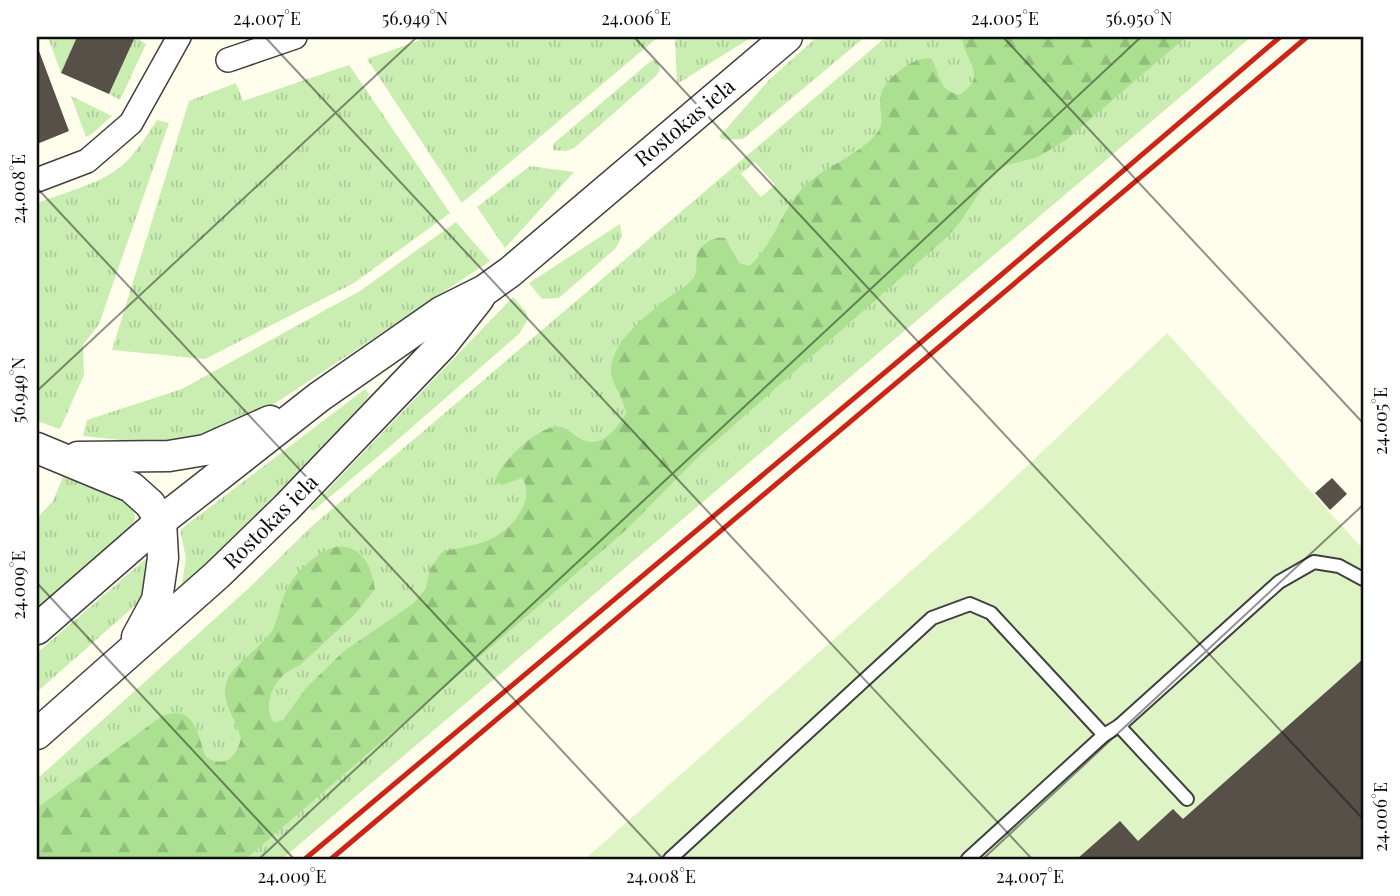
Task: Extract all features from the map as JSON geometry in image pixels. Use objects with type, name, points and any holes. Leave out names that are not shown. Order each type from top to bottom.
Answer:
[{"type":"street","points":[[37,180],[87,161],[131,122],[180,37]]},
{"type":"street","points":[[228,60],[295,37]]},
{"type":"street","name":"Rostokas iela","points":[[37,629],[161,521],[319,397],[442,312],[485,290],[510,272],[787,37]]},
{"type":"street","name":"Rostokas iela","points":[[37,734],[217,575],[286,508],[442,345],[485,290]]},
{"type":"street","points":[[49,452],[112,458],[158,457],[205,450],[319,397]]},
{"type":"street","points":[[49,452],[131,486],[150,504],[161,521],[163,558],[158,600],[127,656]]},
{"type":"lane","points":[[968,859],[1104,734],[1119,726],[1279,582],[1314,562],[1339,566],[1363,579]]},
{"type":"lane","points":[[670,859],[932,618],[970,604],[991,613],[1104,734]]},
{"type":"lane","points":[[1119,726],[1187,799]]},
{"type":"green space","points":[[48,37],[77,37],[61,73]]},
{"type":"green space","points":[[135,37],[146,44],[120,100],[109,94]]},
{"type":"green space","points":[[429,37],[658,37],[462,203],[367,59]]},
{"type":"green space","points":[[680,37],[752,37],[677,84],[675,41]]},
{"type":"green space","points":[[817,37],[865,37],[743,139],[724,140],[719,137],[770,79]]},
{"type":"green space","points":[[886,37],[1251,37],[282,859],[37,859],[37,779],[249,588],[311,527]],"holes":[[[755,162],[775,185],[761,197],[741,174]]]},
{"type":"green space","points":[[962,37],[1186,37],[1066,140],[1038,157],[1007,165],[999,170],[984,185],[948,236],[700,455],[626,530],[246,859],[37,859],[37,808],[162,716],[173,713],[188,718],[197,731],[206,757],[219,762],[233,756],[241,738],[227,703],[227,681],[235,669],[268,636],[275,625],[289,585],[313,559],[333,548],[352,549],[362,556],[368,566],[375,589],[355,614],[278,682],[273,689],[269,706],[274,723],[283,720],[306,688],[344,651],[413,604],[426,588],[430,569],[442,552],[489,540],[509,526],[525,503],[526,486],[522,478],[502,485],[495,481],[498,473],[522,446],[552,428],[563,428],[579,438],[594,442],[612,432],[626,413],[611,373],[613,358],[624,339],[639,322],[694,277],[700,249],[712,240],[725,238],[739,263],[749,266],[764,249],[800,191],[819,175],[860,149],[877,133],[882,119],[880,97],[883,89],[902,69],[916,61],[931,58],[940,81],[947,89],[959,95],[968,88],[974,75]]},
{"type":"green space","points":[[652,60],[658,62],[660,70],[656,76],[574,148],[566,151],[553,150],[553,144]]},
{"type":"green space","points":[[349,65],[450,213],[354,283],[205,359],[112,350],[189,101],[236,83],[243,101]]},
{"type":"green space","points":[[71,96],[112,116],[86,137]]},
{"type":"green space","points":[[157,120],[169,123],[99,324],[83,345],[84,375],[60,429],[37,421],[37,203],[90,184],[119,168],[135,152]]},
{"type":"green space","points":[[530,166],[574,172],[505,248],[477,207]]},
{"type":"green space","points":[[456,222],[490,261],[262,412],[196,438],[157,444],[83,436],[87,420],[182,389],[360,291]]},
{"type":"green space","points":[[620,224],[622,236],[616,248],[559,298],[542,299],[529,283]]},
{"type":"green space","points":[[513,297],[526,312],[528,319],[519,334],[313,511],[310,508]]},
{"type":"green space","points":[[1167,333],[1363,549],[1363,859],[585,859],[988,503]]},
{"type":"green space","points":[[365,389],[369,394],[366,400],[187,587],[182,584],[186,558],[180,530]]},
{"type":"green space","points":[[66,470],[98,481],[120,493],[134,510],[135,520],[130,528],[37,608],[37,518],[53,501]]},
{"type":"green space","points":[[149,556],[150,578],[140,601],[37,692],[37,653]]},
{"type":"building","points":[[77,37],[135,37],[109,94],[61,73]]},
{"type":"building","points":[[39,51],[69,131],[37,144],[37,52]]},
{"type":"building","points":[[1332,478],[1347,494],[1330,510],[1315,493]]},
{"type":"building","points":[[1363,659],[1363,859],[1077,859],[1120,821],[1138,841],[1173,809],[1183,819]]},
{"type":"railway","points":[[305,859],[1001,275],[1280,37]]},
{"type":"railway","points":[[331,859],[1307,37]]}]
